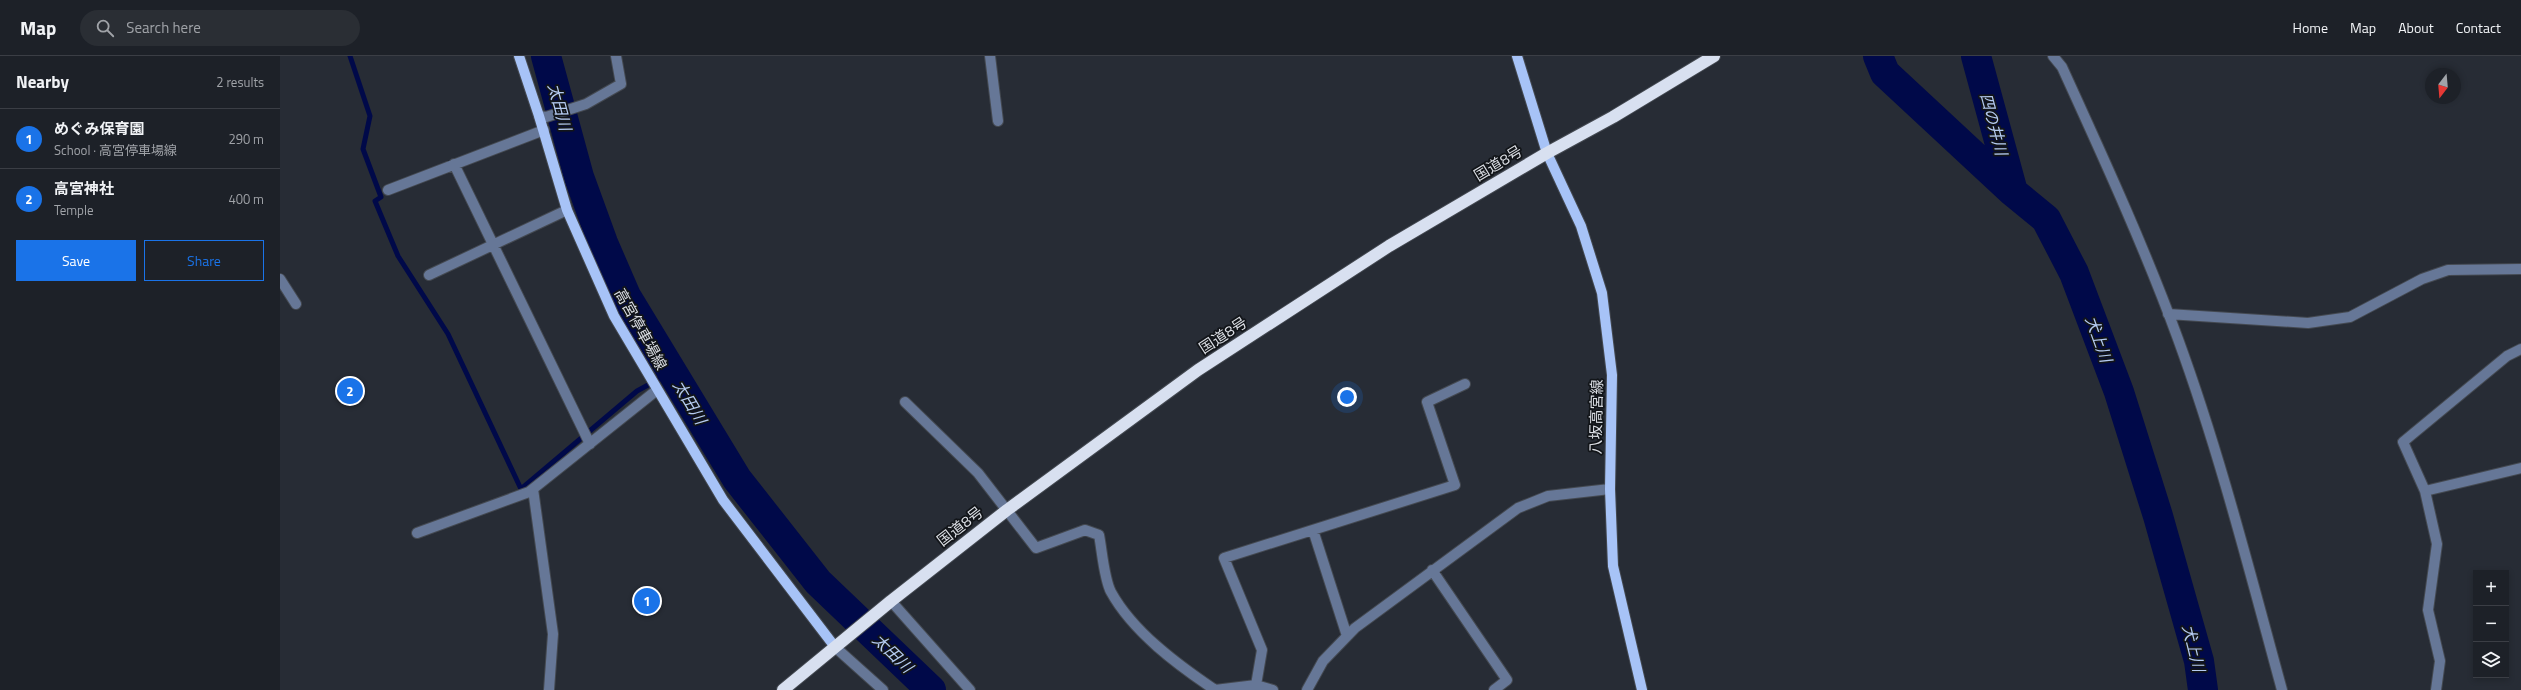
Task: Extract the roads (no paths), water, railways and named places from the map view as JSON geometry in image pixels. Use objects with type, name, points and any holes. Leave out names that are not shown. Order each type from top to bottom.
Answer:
[{"type":"highway","name":"国道8号","points":[[783,690],[888,603],[1007,510],[1198,370],[1389,246],[1547,153],[1613,117],[1714,56]]},
{"type":"main road","name":"高宮停車場線","points":[[519,56],[543,117],[544,130],[567,210],[614,316],[723,500],[835,647]]},
{"type":"main road","name":"八坂高宮線","points":[[1517,56],[1547,153],[1581,226],[1602,293],[1612,375],[1610,489],[1613,566],[1642,690]]},
{"type":"street","points":[[543,117],[586,104],[621,84],[616,56]]},
{"type":"street","points":[[990,56],[998,121]]},
{"type":"street","points":[[2053,56],[2062,67],[2128,212],[2168,314],[2216,450],[2282,690]]},
{"type":"street","points":[[388,190],[544,130]]},
{"type":"street","points":[[454,164],[589,443]]},
{"type":"street","points":[[429,274],[567,210]]},
{"type":"street","points":[[2168,314],[2301,322],[2331,321],[2350,317],[2422,278],[2448,270],[2521,269]]},
{"type":"street","points":[[280,279],[296,304]]},
{"type":"street","points":[[2436,690],[2440,661],[2428,610],[2437,544],[2425,491],[2403,442],[2507,356],[2521,349]]},
{"type":"street","points":[[1256,686],[1262,650],[1224,558],[1455,485],[1427,402],[1465,384]]},
{"type":"street","points":[[417,533],[533,489],[657,390]]},
{"type":"street","points":[[905,402],[978,473],[1036,548],[1085,530],[1099,535],[1110,591],[1142,633],[1190,673],[1215,690],[1256,686],[1273,690]]},
{"type":"street","points":[[2425,491],[2521,468]]},
{"type":"street","points":[[533,489],[553,634],[549,690]]},
{"type":"street","points":[[1307,690],[1322,661],[1347,636],[1432,570],[1518,508],[1548,496],[1610,489]]},
{"type":"street","points":[[1313,530],[1347,636]]},
{"type":"street","points":[[1432,570],[1507,680],[1494,690]]},
{"type":"street","points":[[888,603],[970,690]]},
{"type":"street","points":[[835,647],[883,690]]},
{"type":"waterway","points":[[350,56],[370,116],[363,149],[381,197],[375,201],[398,256],[448,334],[521,489],[637,391],[672,372]]},
{"type":"waterway","name":"太田川","points":[[546,56],[579,177],[603,243],[626,296],[737,479],[818,582],[931,690]]},
{"type":"waterway","name":"犬上川","points":[[1878,56],[1885,73],[2013,192],[2046,219],[2074,273],[2119,392],[2158,516],[2199,661],[2203,690]]},
{"type":"waterway","name":"四の井川","points":[[1976,56],[2013,192]]},
{"type":"place","name":"高宮神社","points":[[350,391]]},
{"type":"place","name":"めぐみ保育園","points":[[647,601]]}]
